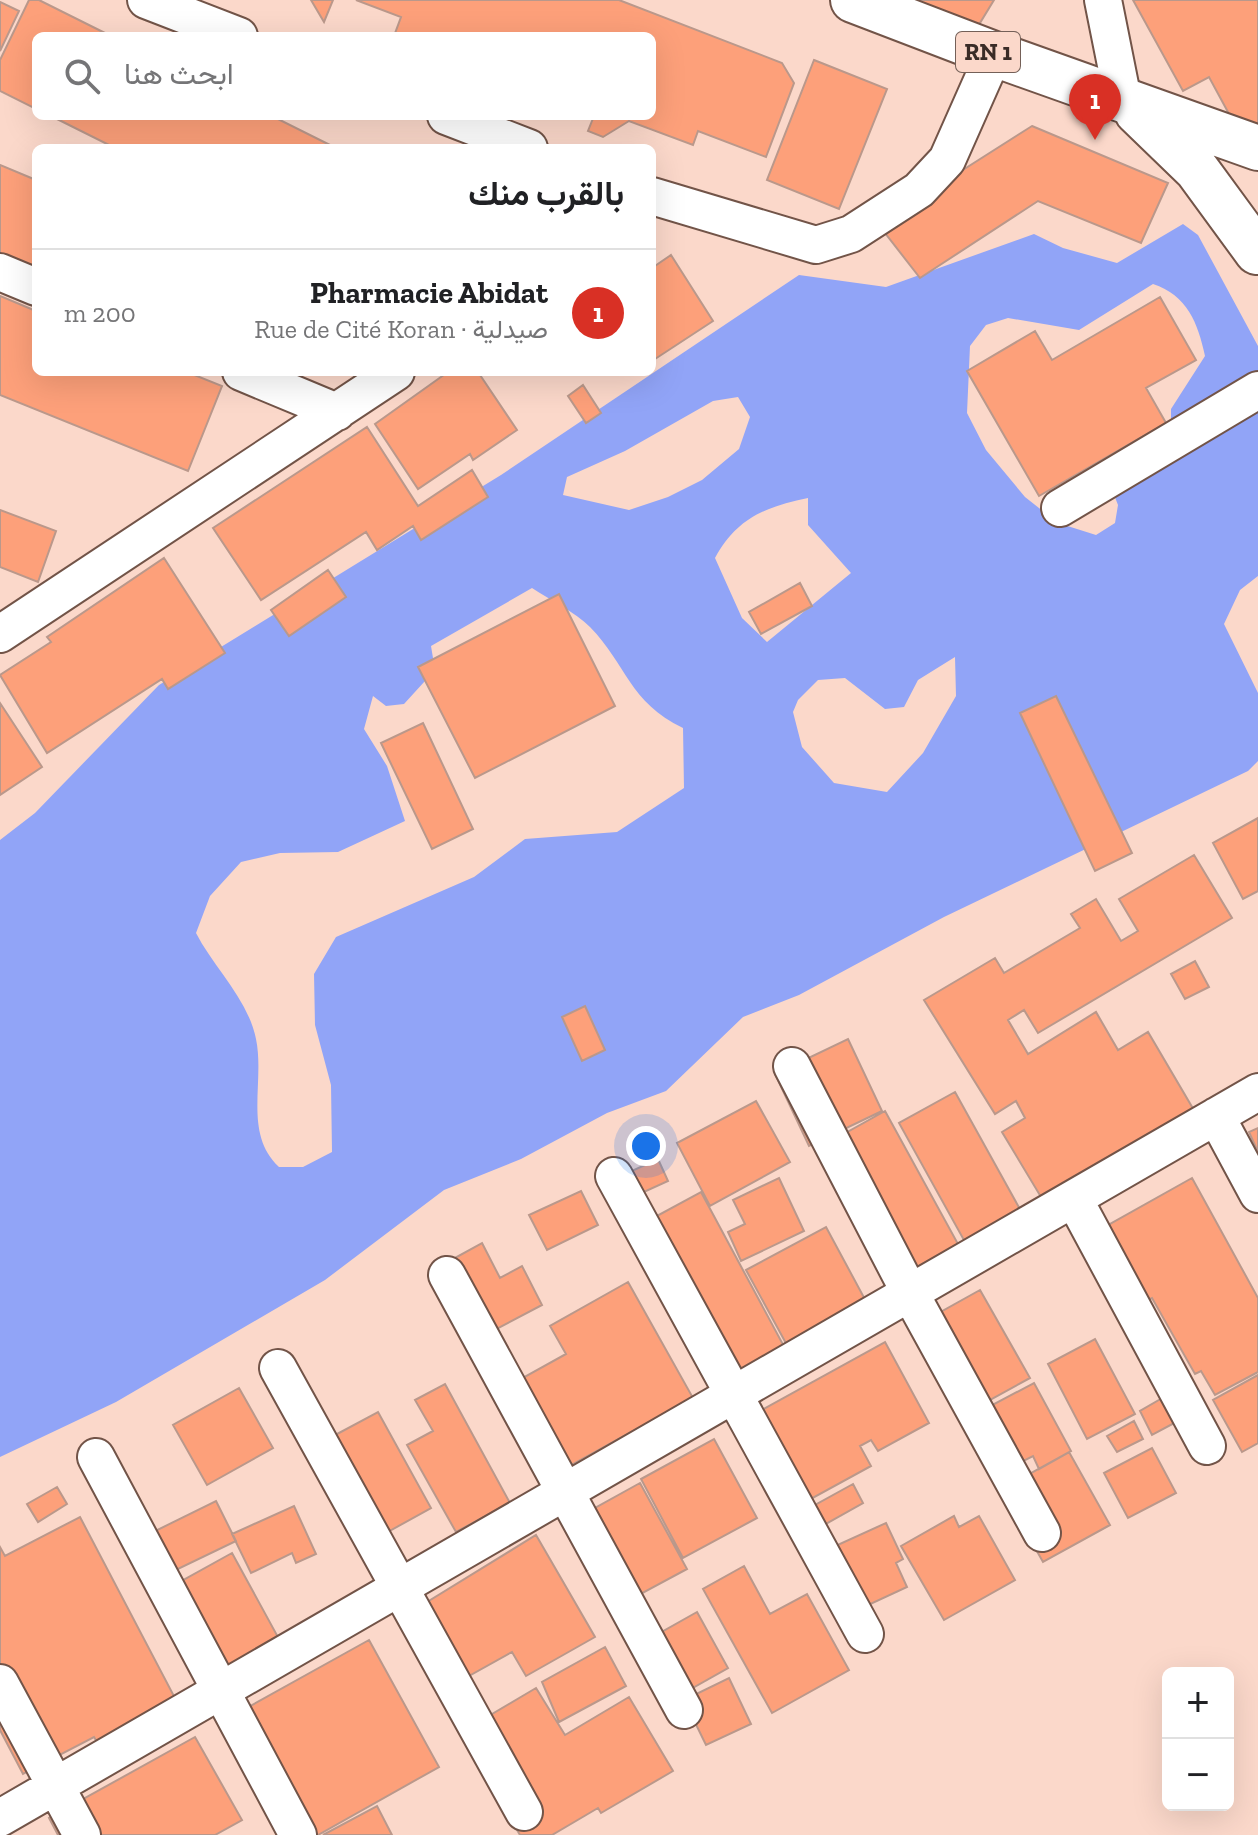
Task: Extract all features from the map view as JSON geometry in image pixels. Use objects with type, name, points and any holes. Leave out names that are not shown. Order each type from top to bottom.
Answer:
[{"type":"main road","name":"RN 1","points":[[853,0],[1258,148]]},
{"type":"main road","name":"RN 1","points":[[1123,100],[1197,170],[1258,242]]},
{"type":"street","points":[[146,0],[229,32]]},
{"type":"street","points":[[1103,0],[1123,100]]},
{"type":"street","points":[[656,199],[816,245],[851,234],[919,190],[947,160],[994,54]]},
{"type":"street","points":[[456,120],[519,144]]},
{"type":"street","points":[[0,272],[32,285]]},
{"type":"street","points":[[251,376],[337,412]]},
{"type":"street","points":[[0,634],[390,376]]},
{"type":"street","points":[[1060,508],[1258,390]]},
{"type":"street","points":[[792,1066],[910,1293],[1042,1533]]},
{"type":"street","points":[[0,1818],[1258,1092]]},
{"type":"street","points":[[1216,1116],[1258,1194]]},
{"type":"street","points":[[614,1176],[865,1634]]},
{"type":"street","points":[[1074,1199],[1207,1446]]},
{"type":"street","points":[[447,1275],[684,1710]]},
{"type":"street","points":[[278,1368],[524,1812]]},
{"type":"street","points":[[96,1457],[298,1835]]},
{"type":"street","points":[[0,1683],[82,1835]]},
{"type":"shaded area","points":[[1183,224],[1198,235],[1258,346],[1258,576],[1240,590],[1224,624],[1258,693],[1258,761],[1248,771],[944,917],[799,995],[743,1017],[666,1091],[607,1113],[521,1159],[444,1190],[325,1280],[116,1402],[0,1457],[0,840],[35,813],[159,685],[501,475],[649,376],[656,376],[656,371],[799,275],[886,287],[1034,234],[1063,248],[1117,263]],"holes":[[[1153,284],[1183,303],[1199,332],[1205,356],[1171,409],[1171,421],[1111,487],[1118,505],[1115,523],[1096,535],[1058,523],[1025,497],[986,450],[967,413],[970,346],[986,325],[1008,318],[1079,330]],[[738,397],[750,417],[739,449],[702,480],[668,497],[629,510],[563,495],[567,477],[625,451],[713,401]],[[808,498],[808,525],[851,573],[767,642],[742,618],[715,558],[733,533],[754,516]],[[532,588],[590,627],[651,707],[683,728],[684,788],[617,832],[525,839],[474,877],[336,937],[314,974],[315,1025],[331,1085],[332,1152],[303,1167],[279,1167],[261,1139],[257,1107],[258,1056],[252,1024],[196,933],[210,896],[241,862],[280,853],[338,852],[405,821],[387,766],[364,729],[373,696],[386,706],[404,704],[435,670],[431,646]],[[955,657],[956,696],[923,753],[887,792],[834,783],[802,747],[793,712],[798,700],[818,680],[845,678],[885,709],[904,707],[918,680]]]},
{"type":"building","points":[[29,0],[39,0],[103,32],[32,32],[32,107],[0,91],[0,60]]},
{"type":"building","points":[[311,0],[333,0],[324,22]]},
{"type":"building","points":[[356,0],[619,0],[782,63],[794,83],[766,157],[698,131],[693,145],[629,121],[603,137],[588,131],[592,120],[656,120],[656,32],[395,32],[401,17]]},
{"type":"building","points":[[914,0],[994,0],[972,36]]},
{"type":"building","points":[[1133,0],[1258,0],[1258,126],[1241,136],[1209,77],[1183,91]]},
{"type":"building","points":[[0,2],[19,11],[0,51]]},
{"type":"building","points":[[814,60],[887,89],[839,209],[767,180]]},
{"type":"building","points":[[59,120],[280,120],[328,144],[107,144]]},
{"type":"building","points":[[1032,126],[1168,183],[1141,243],[1038,201],[920,278],[878,224]]},
{"type":"building","points":[[0,165],[32,178],[32,273],[0,260]]},
{"type":"building","points":[[671,255],[713,321],[656,358],[656,265]]},
{"type":"building","points":[[0,296],[32,309],[32,376],[197,376],[222,386],[188,471],[0,395]]},
{"type":"building","points":[[1160,297],[1196,360],[1146,388],[1166,423],[1039,496],[967,371],[1035,331],[1052,360]]},
{"type":"building","points":[[442,376],[481,376],[517,430],[473,460],[470,454],[418,489],[375,424]]},
{"type":"building","points":[[583,385],[601,413],[586,423],[568,396]]},
{"type":"building","points":[[367,427],[418,506],[472,470],[488,497],[421,540],[413,526],[377,550],[366,532],[261,600],[213,528]]},
{"type":"building","points":[[0,510],[56,531],[38,582],[0,567]]},
{"type":"building","points":[[164,558],[225,653],[168,689],[162,679],[47,753],[0,675],[51,642],[47,637]]},
{"type":"building","points":[[328,570],[346,597],[289,636],[271,610]]},
{"type":"building","points":[[800,583],[812,606],[761,634],[749,612]]},
{"type":"building","points":[[559,594],[615,706],[475,778],[418,667]]},
{"type":"building","points":[[1056,696],[1132,853],[1095,871],[1020,713]]},
{"type":"building","points":[[0,703],[42,767],[0,795]]},
{"type":"building","points":[[423,723],[473,829],[432,849],[381,743]]},
{"type":"building","points":[[1258,818],[1258,891],[1243,899],[1213,843]]},
{"type":"building","points":[[1194,855],[1232,918],[1038,1033],[1024,1010],[1008,1020],[1028,1054],[1096,1012],[1118,1050],[1148,1032],[1195,1112],[1044,1202],[1002,1132],[1025,1118],[1016,1101],[995,1114],[924,1000],[995,958],[1004,973],[1080,928],[1071,914],[1096,899],[1121,941],[1138,931],[1119,899]]},
{"type":"building","points":[[1195,961],[1209,987],[1185,999],[1171,974]]},
{"type":"building","points":[[585,1006],[605,1050],[582,1061],[562,1017]]},
{"type":"building","points":[[848,1039],[882,1111],[809,1146],[775,1074]]},
{"type":"building","points":[[955,1092],[1021,1211],[965,1242],[899,1123]]},
{"type":"building","points":[[756,1101],[790,1162],[710,1206],[677,1143]]},
{"type":"building","points":[[885,1111],[958,1244],[890,1282],[817,1149]]},
{"type":"building","points":[[1258,1128],[1258,1152],[1249,1132]]},
{"type":"building","points":[[658,1159],[668,1181],[622,1202],[612,1180]]},
{"type":"building","points":[[779,1178],[804,1231],[741,1261],[728,1232],[745,1224],[733,1200]]},
{"type":"building","points":[[1192,1178],[1258,1298],[1258,1372],[1215,1395],[1201,1371],[1195,1374],[1152,1298],[1144,1302],[1103,1228]]},
{"type":"building","points":[[581,1191],[598,1225],[547,1250],[529,1215]]},
{"type":"building","points":[[701,1192],[787,1352],[717,1389],[631,1230]]},
{"type":"building","points":[[826,1227],[868,1305],[788,1347],[746,1270]]},
{"type":"building","points":[[482,1243],[500,1278],[522,1266],[542,1305],[472,1342],[433,1270]]},
{"type":"building","points":[[628,1282],[693,1398],[548,1478],[499,1391],[566,1354],[550,1326]]},
{"type":"building","points":[[980,1290],[1030,1378],[961,1416],[912,1328]]},
{"type":"building","points":[[1095,1339],[1135,1414],[1087,1439],[1048,1364]]},
{"type":"building","points":[[885,1342],[929,1423],[878,1451],[871,1440],[860,1446],[871,1466],[789,1511],[740,1422]]},
{"type":"building","points":[[1258,1375],[1258,1443],[1242,1452],[1213,1400]]},
{"type":"building","points":[[1034,1383],[1071,1451],[1039,1469],[1033,1456],[996,1475],[966,1419]]},
{"type":"building","points":[[445,1384],[510,1503],[456,1532],[407,1445],[433,1431],[415,1400]]},
{"type":"building","points":[[239,1388],[273,1448],[207,1485],[173,1425]]},
{"type":"building","points":[[1164,1397],[1178,1421],[1152,1435],[1140,1411]]},
{"type":"building","points":[[378,1412],[431,1508],[377,1538],[324,1441]]},
{"type":"building","points":[[1134,1421],[1143,1439],[1117,1452],[1107,1436]]},
{"type":"building","points":[[714,1439],[757,1518],[683,1558],[641,1479]]},
{"type":"building","points":[[1152,1448],[1176,1493],[1128,1518],[1104,1473]]},
{"type":"building","points":[[1069,1452],[1110,1525],[1043,1562],[1002,1489]]},
{"type":"building","points":[[640,1483],[687,1569],[624,1603],[577,1518]]},
{"type":"building","points":[[853,1484],[863,1503],[808,1534],[797,1515]]},
{"type":"building","points":[[57,1487],[67,1504],[38,1522],[27,1504]]},
{"type":"building","points":[[216,1501],[236,1541],[151,1582],[131,1543]]},
{"type":"building","points":[[294,1506],[316,1554],[296,1563],[292,1553],[251,1573],[232,1534]]},
{"type":"building","points":[[954,1516],[959,1527],[979,1516],[1015,1580],[944,1620],[901,1546]]},
{"type":"building","points":[[80,1517],[176,1700],[97,1742],[94,1737],[23,1774],[0,1730],[0,1547],[5,1556]]},
{"type":"building","points":[[886,1523],[903,1559],[896,1563],[907,1587],[849,1614],[820,1553]]},
{"type":"building","points":[[536,1535],[595,1637],[526,1676],[512,1652],[442,1691],[401,1618]]},
{"type":"building","points":[[232,1553],[279,1639],[207,1678],[160,1593]]},
{"type":"building","points":[[744,1566],[770,1614],[807,1594],[849,1670],[772,1713],[703,1589]]},
{"type":"building","points":[[697,1612],[728,1668],[675,1698],[644,1642]]},
{"type":"building","points":[[369,1640],[439,1767],[318,1835],[292,1835],[227,1719]]},
{"type":"building","points":[[605,1647],[626,1686],[559,1722],[542,1682]]},
{"type":"building","points":[[729,1678],[751,1724],[706,1745],[684,1700]]},
{"type":"building","points":[[536,1688],[565,1735],[629,1697],[673,1771],[601,1813],[598,1808],[552,1835],[520,1835],[460,1733]]},
{"type":"building","points":[[195,1737],[242,1820],[215,1835],[58,1835],[49,1818]]},
{"type":"building","points":[[377,1806],[392,1835],[323,1835]]},
{"type":"place","name":"Pharmacie Abidat","points":[[1095,140]]}]
